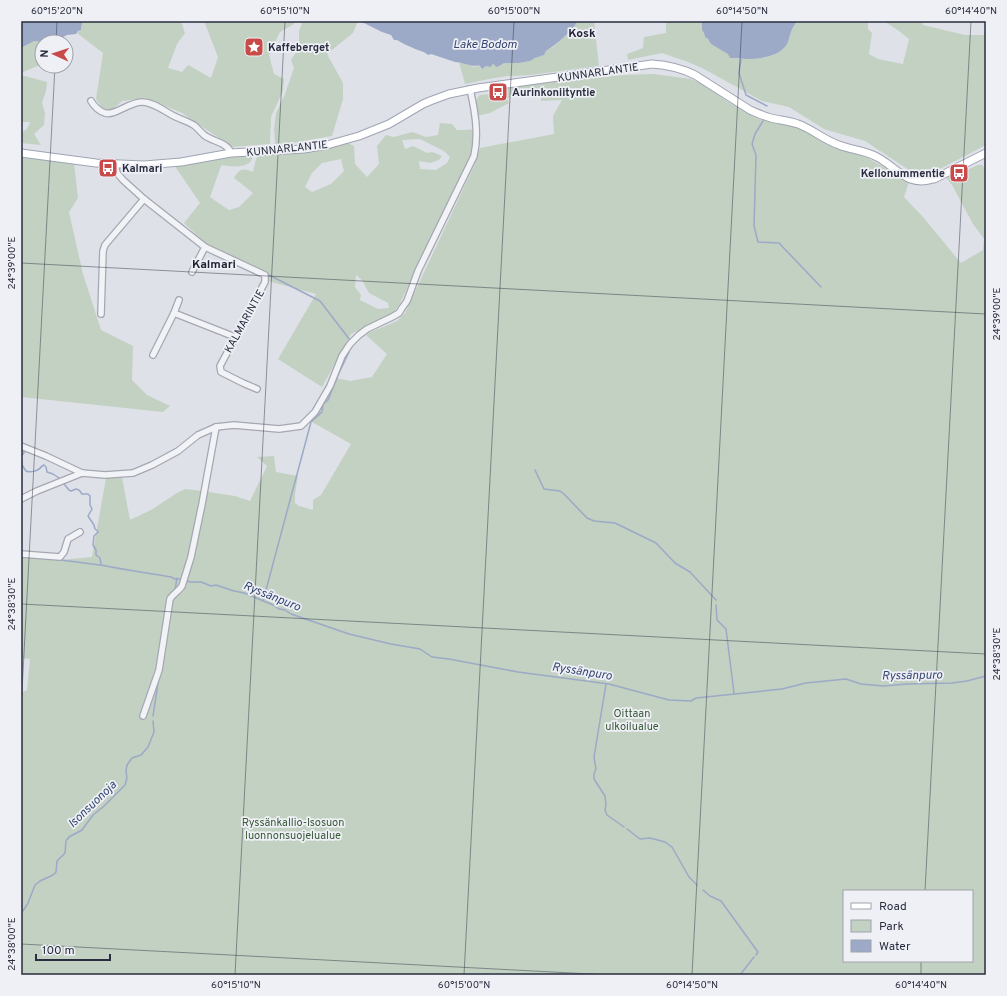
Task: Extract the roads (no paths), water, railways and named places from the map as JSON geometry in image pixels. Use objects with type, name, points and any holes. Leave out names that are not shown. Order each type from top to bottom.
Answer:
[{"type":"main road","name":"KUNNARLANTIE","points":[[21,153],[115,165],[144,165],[166,164],[231,154],[304,149],[327,145],[359,136],[389,124],[430,100],[449,94],[470,89],[652,64],[679,68],[695,75],[760,115],[798,124],[837,145],[870,153],[880,158],[903,176],[911,179],[927,181],[934,179],[986,153]]},
{"type":"street","points":[[21,446],[82,473],[105,475],[133,473],[168,457],[198,435],[216,428],[234,426],[279,429],[301,426],[315,412],[330,386],[338,365],[350,344],[358,335],[367,329],[392,318],[399,312],[407,301],[418,271],[474,156],[477,140],[470,89]]},
{"type":"street","points":[[91,101],[93,105],[104,113],[109,114],[138,102],[152,104],[194,125],[204,136],[226,146],[230,150],[231,154]]},
{"type":"street","name":"KALMARINTIE","points":[[115,165],[117,173],[123,180],[144,199],[205,247],[265,275],[265,282],[220,366],[221,372],[243,384],[257,389]]},
{"type":"street","points":[[101,314],[104,245],[144,199]]},
{"type":"street","points":[[192,272],[205,247]]},
{"type":"street","points":[[153,355],[179,300]]},
{"type":"street","points":[[174,313],[235,337]]},
{"type":"street","points":[[143,716],[159,670],[170,599],[182,586],[190,557],[202,504],[216,428]]},
{"type":"street","points":[[21,499],[82,473]]},
{"type":"street","points":[[21,554],[60,557],[64,552],[68,539],[80,532]]},
{"type":"water","points":[[21,21],[85,21],[82,23],[81,30],[76,34],[34,34],[34,41],[21,48]]},
{"type":"water","name":"Lake Bodom","points":[[360,21],[578,21],[568,34],[546,51],[544,55],[530,61],[504,63],[496,67],[494,64],[491,67],[486,66],[482,69],[479,65],[470,65],[431,54],[428,55],[397,40],[394,40],[391,35]]},
{"type":"water","points":[[702,21],[797,21],[792,29],[787,44],[783,49],[770,56],[746,59],[730,58],[728,54],[711,44],[705,37],[702,30]]},
{"type":"waterway","points":[[741,59],[739,73],[746,95],[767,106]]},
{"type":"waterway","points":[[763,121],[755,134],[752,144],[756,155],[754,226],[758,242],[779,243],[821,287]]},
{"type":"waterway","points":[[267,274],[320,301],[350,340]]},
{"type":"waterway","points":[[263,601],[311,422],[322,412],[323,404],[328,400],[349,350]]},
{"type":"waterway","name":"Ryssänpuro","points":[[21,449],[24,450],[24,453],[21,456],[22,465],[26,471],[35,471],[44,465],[47,472],[62,480]]},
{"type":"waterway","points":[[535,470],[544,489],[560,491],[587,518],[594,521],[615,523],[656,543],[675,563],[690,572],[716,600]]},
{"type":"waterway","name":"Ryssänpuro","points":[[64,484],[71,491],[76,489],[82,494],[88,494],[90,496],[90,505],[92,509],[88,516],[95,529],[98,531],[94,536],[93,545],[96,550],[96,555],[100,558],[101,565],[182,579]]},
{"type":"waterway","points":[[53,559],[100,565]]},
{"type":"waterway","name":"Isonsuonoja","points":[[175,590],[177,578]]},
{"type":"waterway","name":"Ryssänpuro","points":[[186,581],[201,582],[211,586],[216,585],[244,593],[279,609],[285,610],[291,614],[349,634],[420,649],[432,657],[518,672],[609,684],[669,700],[691,701],[696,698],[782,689],[806,683],[846,679],[861,684],[883,686],[952,683],[986,676]]},
{"type":"waterway","points":[[716,605],[717,620],[726,629],[734,693]]},
{"type":"waterway","name":"Isonsuonoja","points":[[165,648],[166,640]]},
{"type":"waterway","name":"Isonsuonoja","points":[[153,716],[158,683]]},
{"type":"waterway","points":[[606,684],[594,757],[596,769],[594,779],[605,796],[605,810],[607,815],[624,827]]},
{"type":"waterway","name":"Isonsuonoja","points":[[21,914],[28,903],[35,885],[56,872],[57,861],[65,853],[66,841],[69,837],[82,830],[93,815],[125,785],[127,778],[127,765],[132,758],[141,755],[148,747],[154,732],[153,721]]},
{"type":"waterway","points":[[627,829],[640,839],[650,838],[665,842],[672,847],[689,877],[697,885]]},
{"type":"waterway","points":[[703,890],[710,896],[721,901],[758,952],[756,955]]},
{"type":"waterway","points":[[740,975],[754,957]]},
{"type":"place","name":"Kaffeberget","points":[[254,47]]},
{"type":"place","name":"Aurinkoniityntie","points":[[498,92]]},
{"type":"place","name":"Kalmari","points":[[108,168]]},
{"type":"place","name":"Kellonummentie","points":[[959,173]]},
{"type":"district","name":"Kosk","points":[[582,33]]},
{"type":"district","name":"Kalmari","points":[[214,264]]},
{"type":"park label","name":"Oittaan ulkoilualue","points":[[632,719]]},
{"type":"park label","name":"Ryssänkallio-Isosuon luonnonsuojelualue","points":[[293,828]]}]
